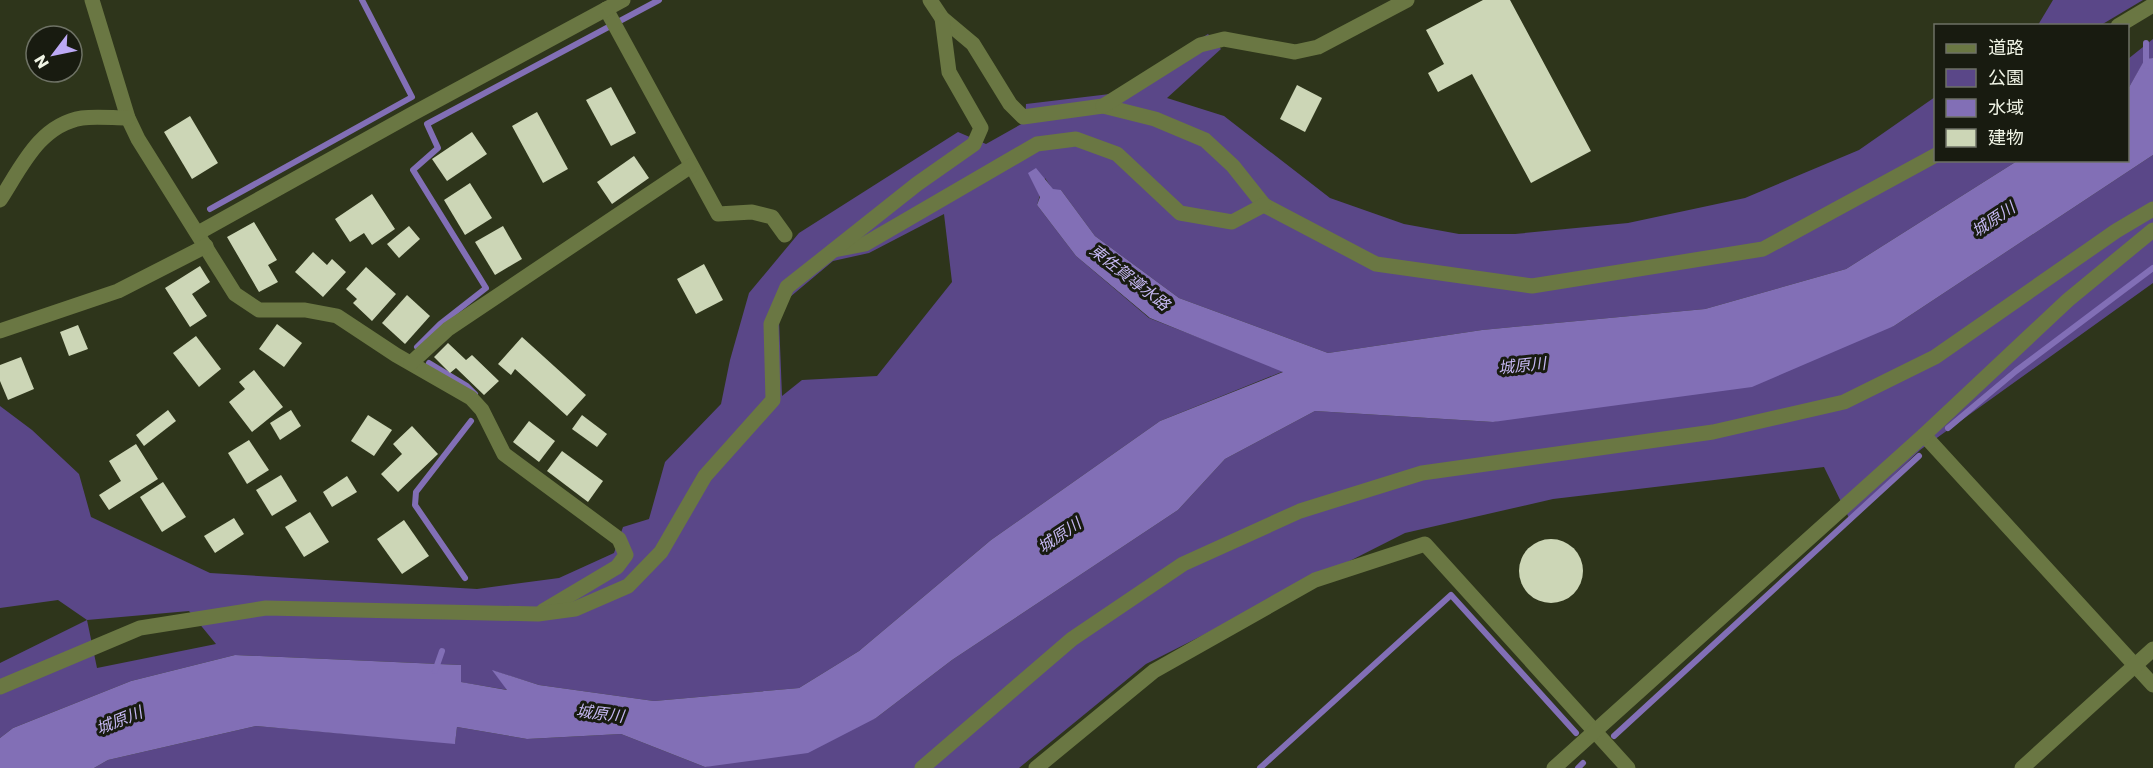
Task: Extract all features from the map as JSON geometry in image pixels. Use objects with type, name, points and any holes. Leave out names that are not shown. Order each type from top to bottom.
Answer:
[{"type":"street","points":[[92,0],[128,118],[138,139],[235,294],[259,310],[305,310],[337,316],[396,355],[471,398],[482,410],[504,454],[619,539],[626,555],[617,567],[538,614]]},
{"type":"street","points":[[0,331],[118,291],[412,114],[623,0]]},
{"type":"street","points":[[930,0],[942,18],[973,44],[1010,104],[1023,117],[1103,106],[1155,119],[1205,140],[1233,166],[1264,205],[1376,264],[1532,286],[1764,249],[1934,155]]},
{"type":"street","points":[[1103,106],[1200,45],[1224,39],[1295,52],[1318,47],[1407,0]]},
{"type":"street","points":[[2121,24],[2153,5]]},
{"type":"street","points":[[606,9],[718,214],[752,212],[772,217],[785,235]]},
{"type":"street","points":[[0,687],[140,628],[266,608],[538,614],[575,609],[628,585],[661,552],[705,477],[774,400],[771,324],[787,288],[830,251],[917,184],[974,144],[981,128],[948,72],[942,18]]},
{"type":"street","points":[[0,200],[37,142],[61,124],[82,118],[128,118]]},
{"type":"street","points":[[830,251],[866,244],[1037,144],[1076,139],[1117,154],[1180,213],[1232,222],[1264,205]]},
{"type":"street","points":[[411,363],[448,329],[691,166]]},
{"type":"street","points":[[922,768],[1072,639],[1184,564],[1268,525],[1300,511],[1422,473],[1713,432],[1844,402],[1935,357],[2116,231],[2153,209]]},
{"type":"street","points":[[1554,768],[1924,435],[2068,300],[2153,230]]},
{"type":"street","points":[[1924,435],[2153,685]]},
{"type":"street","points":[[1036,768],[1154,671],[1315,580],[1425,544],[1628,768]]},
{"type":"street","points":[[2022,768],[2153,649]]},
{"type":"green space","points":[[2053,0],[2143,0],[2103,24],[2039,24]]},
{"type":"green space","points":[[1208,34],[1221,49],[1167,98],[1224,116],[1330,198],[1404,224],[1459,234],[1515,234],[1628,223],[1745,198],[1859,150],[1934,98],[1934,162],[2015,162],[1846,269],[1705,309],[1482,330],[1328,353],[1179,298],[1095,236],[1061,190],[1053,190],[1045,178],[1037,205],[1076,256],[1149,318],[1284,371],[1160,421],[991,540],[859,651],[799,688],[654,701],[539,685],[494,671],[508,690],[460,682],[461,665],[235,655],[131,681],[13,728],[0,738],[0,663],[87,620],[58,600],[0,608],[0,406],[32,430],[79,474],[91,517],[210,573],[477,589],[559,578],[614,553],[623,527],[649,519],[665,462],[721,404],[730,360],[749,293],[799,233],[958,132],[986,144],[1025,122],[1026,104],[1110,94]],"holes":[[[944,214],[952,282],[877,376],[802,380],[782,396],[779,320],[790,297],[833,261],[869,253]],[[189,611],[216,644],[97,668],[87,620]]]},
{"type":"green space","points":[[2153,39],[2153,58],[2145,60],[2129,87],[2129,58]]},
{"type":"green space","points":[[2153,155],[2153,283],[1920,450],[1849,518],[1824,467],[1553,499],[1405,533],[1146,664],[1019,768],[94,768],[108,760],[256,726],[455,743],[457,727],[527,739],[621,734],[705,767],[876,718],[952,660],[1178,510],[1225,459],[1315,411],[1493,422],[1894,326]]},
{"type":"water","points":[[2153,58],[2153,155],[1894,326],[1752,387],[1493,422],[1315,411],[1225,459],[1178,510],[952,660],[876,718],[808,753],[705,767],[621,734],[527,739],[457,727],[455,744],[256,726],[108,760],[94,768],[0,768],[0,738],[13,728],[131,681],[235,655],[461,665],[461,682],[507,690],[492,670],[539,685],[654,701],[799,688],[859,651],[991,540],[1160,421],[1283,372],[1150,318],[1076,256],[1037,205],[1040,197],[1028,173],[1036,168],[1053,189],[1061,190],[1095,236],[1179,298],[1328,353],[1482,330],[1705,309],[1846,269],[2015,162],[2129,162],[2129,87],[2145,59]]},
{"type":"building","points":[[1483,0],[1510,0],[1591,151],[1531,183],[1472,74],[1438,92],[1428,73],[1444,64],[1426,30]]},
{"type":"building","points":[[1297,85],[1322,98],[1305,132],[1280,119]]},
{"type":"building","points":[[611,87],[636,133],[611,146],[586,100]]},
{"type":"building","points":[[537,112],[568,169],[543,183],[512,126]]},
{"type":"building","points":[[190,116],[218,163],[192,179],[164,132]]},
{"type":"building","points":[[472,132],[487,154],[447,181],[432,159]]},
{"type":"building","points":[[634,156],[649,178],[612,204],[597,182]]},
{"type":"building","points":[[470,183],[492,218],[465,235],[444,200]]},
{"type":"building","points":[[372,194],[395,229],[372,245],[364,233],[350,242],[335,219]]},
{"type":"building","points":[[254,222],[277,260],[268,265],[278,282],[259,292],[227,237]]},
{"type":"building","points":[[409,226],[420,239],[399,258],[387,244]]},
{"type":"building","points":[[503,226],[522,259],[495,275],[475,242]]},
{"type":"building","points":[[313,252],[327,265],[332,259],[346,272],[323,297],[295,272]]},
{"type":"building","points":[[704,264],[723,300],[696,314],[677,279]]},
{"type":"building","points":[[200,266],[210,282],[192,294],[207,316],[190,327],[165,288]]},
{"type":"building","points":[[366,267],[396,294],[372,321],[353,303],[357,299],[346,289]]},
{"type":"building","points":[[407,295],[430,316],[405,344],[382,323]]},
{"type":"building","points":[[277,324],[302,343],[284,367],[259,349]]},
{"type":"building","points":[[78,325],[88,349],[69,356],[60,332]]},
{"type":"building","points":[[196,336],[221,369],[199,387],[173,353]]},
{"type":"building","points":[[522,337],[586,395],[567,416],[515,369],[511,375],[498,364]]},
{"type":"building","points":[[448,343],[466,360],[472,355],[499,381],[484,395],[456,368],[450,373],[434,357]]},
{"type":"building","points":[[21,357],[34,389],[8,400],[0,381],[0,365]]},
{"type":"building","points":[[254,370],[283,407],[252,432],[229,402],[245,389],[239,382]]},
{"type":"building","points":[[168,410],[176,421],[144,446],[136,435]]},
{"type":"building","points":[[291,410],[301,426],[280,440],[270,423]]},
{"type":"building","points":[[368,415],[392,430],[374,456],[351,441]]},
{"type":"building","points":[[582,415],[607,434],[597,447],[572,429]]},
{"type":"building","points":[[529,421],[555,441],[539,462],[513,442]]},
{"type":"building","points":[[412,426],[438,454],[398,492],[381,474],[402,454],[393,444]]},
{"type":"building","points":[[249,440],[269,470],[247,484],[228,453]]},
{"type":"building","points":[[136,444],[158,479],[109,510],[99,495],[121,481],[109,461]]},
{"type":"building","points":[[562,451],[603,481],[588,502],[547,471]]},
{"type":"building","points":[[281,475],[297,501],[272,516],[256,490]]},
{"type":"building","points":[[347,476],[357,492],[332,507],[323,492]]},
{"type":"building","points":[[163,482],[186,517],[162,532],[140,497]]},
{"type":"building","points":[[310,512],[329,542],[304,557],[285,527]]},
{"type":"building","points":[[234,518],[244,534],[215,553],[204,536]]},
{"type":"building","points":[[404,520],[429,556],[402,574],[377,539]]},
{"type":"building","points":[[1551,539],[1569,545],[1577,553],[1583,571],[1577,589],[1569,597],[1551,603],[1533,597],[1525,589],[1519,571],[1525,553],[1533,545]]},
{"type":"waterway","points":[[210,209],[412,97],[362,0]]},
{"type":"waterway","points":[[417,347],[440,324],[486,288],[413,170],[438,148],[427,124],[659,0]]},
{"type":"waterway","points":[[2146,43],[2146,66]]},
{"type":"waterway","points":[[1948,428],[2016,371],[2153,268]]},
{"type":"waterway","points":[[429,363],[467,386],[475,394]]},
{"type":"waterway","points":[[465,578],[415,505],[416,492],[471,421]]},
{"type":"waterway","points":[[1614,736],[1919,456]]},
{"type":"waterway","points":[[1260,768],[1451,595],[1576,733]]},
{"type":"waterway","points":[[435,671],[442,651]]},
{"type":"waterway","points":[[1578,768],[1583,763]]},
{"type":"water label","name":"城原川","points":[[1993,219]]},
{"type":"water label","name":"東佐賀導水路","points":[[1130,277]]},
{"type":"water label","name":"城原川","points":[[1522,365]]},
{"type":"water label","name":"城原川","points":[[1059,535]]},
{"type":"water label","name":"城原川","points":[[600,713]]},
{"type":"water label","name":"城原川","points":[[119,720]]}]
